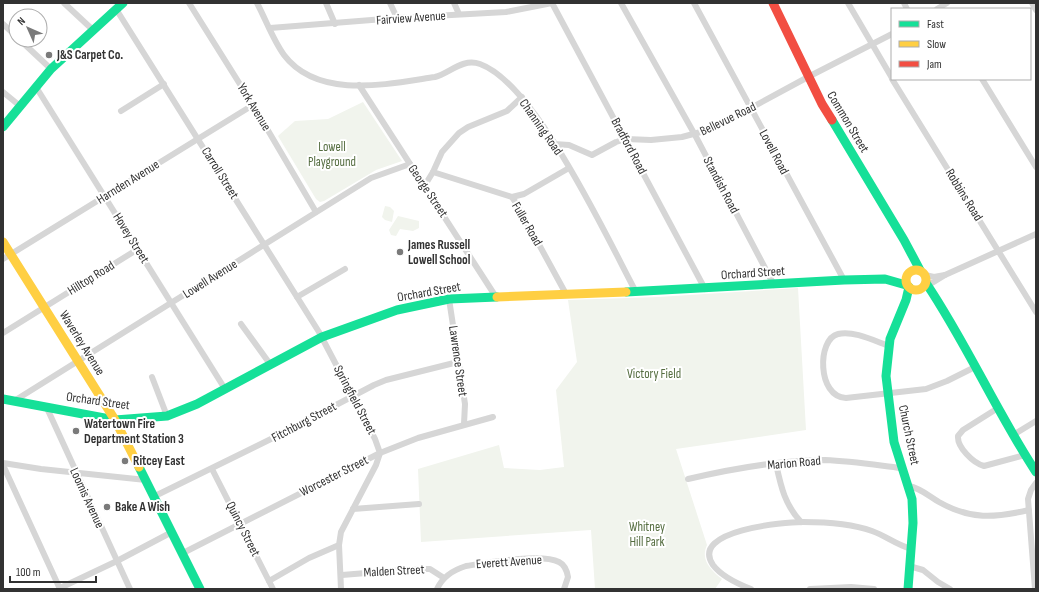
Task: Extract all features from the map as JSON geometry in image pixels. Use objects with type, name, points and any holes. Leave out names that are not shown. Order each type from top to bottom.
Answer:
[{"type":"main road","name":"Common Street","points":[[772,3],[830,118],[910,251],[938,302],[951,320],[975,367],[1024,455],[1036,472]]},
{"type":"main road","points":[[3,127],[51,69],[120,6]]},
{"type":"main road","name":"Waverley Avenue","points":[[3,242],[7,256],[44,308],[115,420],[155,496],[200,589]]},
{"type":"main road","points":[[908,272],[913,269],[924,278],[918,290],[908,286],[905,278],[908,272],[910,251]]},
{"type":"main road","name":"Orchard Street","points":[[3,399],[115,420],[167,416],[185,410],[322,337],[397,310],[449,299],[705,289],[844,280],[885,279],[908,272]]},
{"type":"main road","name":"Orchard Street","points":[[885,279],[908,286]]},
{"type":"main road","name":"Church Street","points":[[908,286],[889,346],[886,366],[892,432],[901,468],[909,486],[913,514],[908,589]]},
{"type":"main road","name":"Common Street","points":[[918,290],[938,302]]},
{"type":"main road","name":"Church Street","points":[[901,311],[918,290]]},
{"type":"street","points":[[64,3],[93,30]]},
{"type":"street","name":"York Avenue","points":[[189,3],[318,211]]},
{"type":"street","name":"Channing Road","points":[[257,3],[284,55],[305,74],[335,83],[359,85],[435,77],[443,75],[456,66],[467,63],[479,63],[503,79],[522,97],[535,114],[569,168],[636,292]]},
{"type":"street","points":[[326,3],[335,24]]},
{"type":"street","points":[[390,3],[397,18]]},
{"type":"street","points":[[454,3],[459,14]]},
{"type":"street","name":"Fairview Avenue","points":[[270,28],[397,18],[506,12],[552,3]]},
{"type":"street","name":"Bradford Road","points":[[552,3],[705,289]]},
{"type":"street","name":"Standish Road","points":[[621,3],[695,135],[774,284]]},
{"type":"street","name":"Lovell Road","points":[[694,3],[844,280]]},
{"type":"street","name":"Robbins Road","points":[[848,3],[891,77]]},
{"type":"street","points":[[1032,3],[1036,10]]},
{"type":"street","name":"Carroll Street","points":[[120,6],[164,84],[298,296],[322,337]]},
{"type":"street","name":"Bellevue Road","points":[[554,144],[569,145],[592,155],[616,142],[626,139],[651,140],[695,135],[712,129],[891,35]]},
{"type":"street","points":[[29,48],[51,69]]},
{"type":"street","name":"Robbins Road","points":[[893,80],[1036,312]]},
{"type":"street","points":[[983,80],[1036,167]]},
{"type":"street","points":[[121,111],[164,84]]},
{"type":"street","name":"George Street","points":[[359,85],[496,297]]},
{"type":"street","name":"Hovey Street","points":[[36,86],[225,389]]},
{"type":"street","points":[[3,92],[20,106]]},
{"type":"street","points":[[425,185],[442,152],[459,133],[468,127],[507,111],[522,97]]},
{"type":"street","name":"Harnden Avenue","points":[[7,256],[253,105]]},
{"type":"street","name":"Lowell Avenue","points":[[14,401],[371,178],[410,164]]},
{"type":"street","points":[[512,197],[524,194],[569,168]]},
{"type":"street","name":"Fuller Road","points":[[433,172],[512,197],[566,294]]},
{"type":"street","points":[[924,278],[934,282],[946,275],[1036,234]]},
{"type":"street","name":"Hilltop Road","points":[[3,333],[138,249]]},
{"type":"street","points":[[298,296],[345,269]]},
{"type":"street","name":"Lawrence Street","points":[[449,299],[464,404],[464,424]]},
{"type":"street","points":[[241,324],[270,364]]},
{"type":"street","points":[[889,346],[854,335],[838,334],[828,340],[824,353],[826,382],[830,391],[837,397],[846,398],[916,391],[937,386],[975,367]]},
{"type":"street","name":"Springfield Street","points":[[322,337],[375,439],[380,453]]},
{"type":"street","name":"Fitchburg Street","points":[[155,496],[212,469],[386,380],[458,362]]},
{"type":"street","points":[[152,377],[167,416]]},
{"type":"street","name":"Loomis Avenue","points":[[46,406],[130,589]]},
{"type":"street","points":[[998,408],[963,430],[958,436],[958,443],[974,461],[984,466],[1024,455]]},
{"type":"street","name":"Worcester Street","points":[[182,553],[380,453],[418,438],[493,417]]},
{"type":"street","points":[[1013,435],[1036,420]]},
{"type":"street","points":[[341,589],[342,575],[339,545],[341,532],[372,476],[380,453]]},
{"type":"street","name":"Marion Road","points":[[688,479],[719,472],[776,464],[834,460],[901,468]]},
{"type":"street","points":[[3,464],[146,480]]},
{"type":"street","points":[[3,464],[60,589],[117,562],[172,532]]},
{"type":"street","points":[[776,464],[784,497],[791,511],[801,522]]},
{"type":"street","name":"Quincy Street","points":[[212,469],[273,589]]},
{"type":"street","points":[[1035,589],[1028,510],[1029,494],[1036,483]]},
{"type":"street","points":[[909,486],[921,490],[956,510],[973,515],[994,517],[1028,510]]},
{"type":"street","points":[[353,509],[419,504]]},
{"type":"street","points":[[752,589],[735,582],[720,572],[712,563],[709,553],[712,546],[733,533],[760,526],[801,522],[843,524],[863,528],[880,535],[895,544],[910,549]]},
{"type":"street","points":[[269,581],[309,558],[339,545]]},
{"type":"street","name":"Everett Avenue","points":[[437,589],[444,578],[456,569],[466,566],[543,558],[563,565],[568,577],[564,589]]},
{"type":"street","points":[[909,566],[923,570],[950,589]]},
{"type":"street","name":"Malden Street","points":[[342,575],[415,568],[430,569],[444,578]]},
{"type":"street","points":[[810,589],[861,587],[874,589]]},
{"type":"green space","name":"Lowell Playground","points":[[363,102],[402,161],[376,170],[320,202],[316,199],[278,136],[295,121],[328,119]]},
{"type":"green space","points":[[385,206],[390,207],[394,211],[392,222],[385,220],[382,217]]},
{"type":"green space","points":[[398,216],[419,221],[419,228],[413,231],[400,229],[396,236],[391,235],[389,230]]},
{"type":"green space","points":[[798,288],[806,430],[676,449],[707,545],[705,550],[706,560],[714,572],[722,579],[715,589],[595,589],[591,530],[421,542],[418,469],[499,445],[504,468],[540,470],[564,467],[556,390],[577,362],[568,300],[658,297]]},
{"type":"traffic: fast","points":[[3,127],[51,69],[123,3]]},
{"type":"traffic: fast","points":[[832,120],[904,240],[920,270]]},
{"type":"traffic: fast","points":[[626,292],[844,280],[885,279],[906,285]]},
{"type":"traffic: fast","points":[[926,283],[955,330],[1021,449],[1036,472]]},
{"type":"traffic: fast","points":[[908,589],[913,523],[912,499],[894,442],[886,376],[890,339],[906,300],[909,287]]},
{"type":"traffic: fast","points":[[3,399],[115,420],[167,416],[197,404],[322,337],[397,310],[449,299],[497,297]]},
{"type":"traffic: fast","points":[[139,467],[200,589]]},
{"type":"traffic: slow","points":[[3,242],[115,420],[139,467]]},
{"type":"traffic: slow","points":[[912,270],[920,270],[926,276],[926,280],[926,284],[920,290],[912,290],[906,284],[906,276],[912,270]]},
{"type":"traffic: slow","points":[[497,297],[626,292]]},
{"type":"traffic: jam","points":[[773,3],[822,104],[832,120]]},
{"type":"place","name":"J&S Carpet Co.","points":[[49,55]]},
{"type":"place","name":"James Russell Lowell School","points":[[400,252]]},
{"type":"place","name":"Watertown Fire Department Station 3","points":[[76,431]]},
{"type":"place","name":"Ritcey East","points":[[125,461]]},
{"type":"place","name":"Bake A Wish","points":[[107,507]]},
{"type":"park label","name":"Victory Field","points":[[654,374]]},
{"type":"park label","name":"Whitney Hill Park","points":[[647,534]]}]
